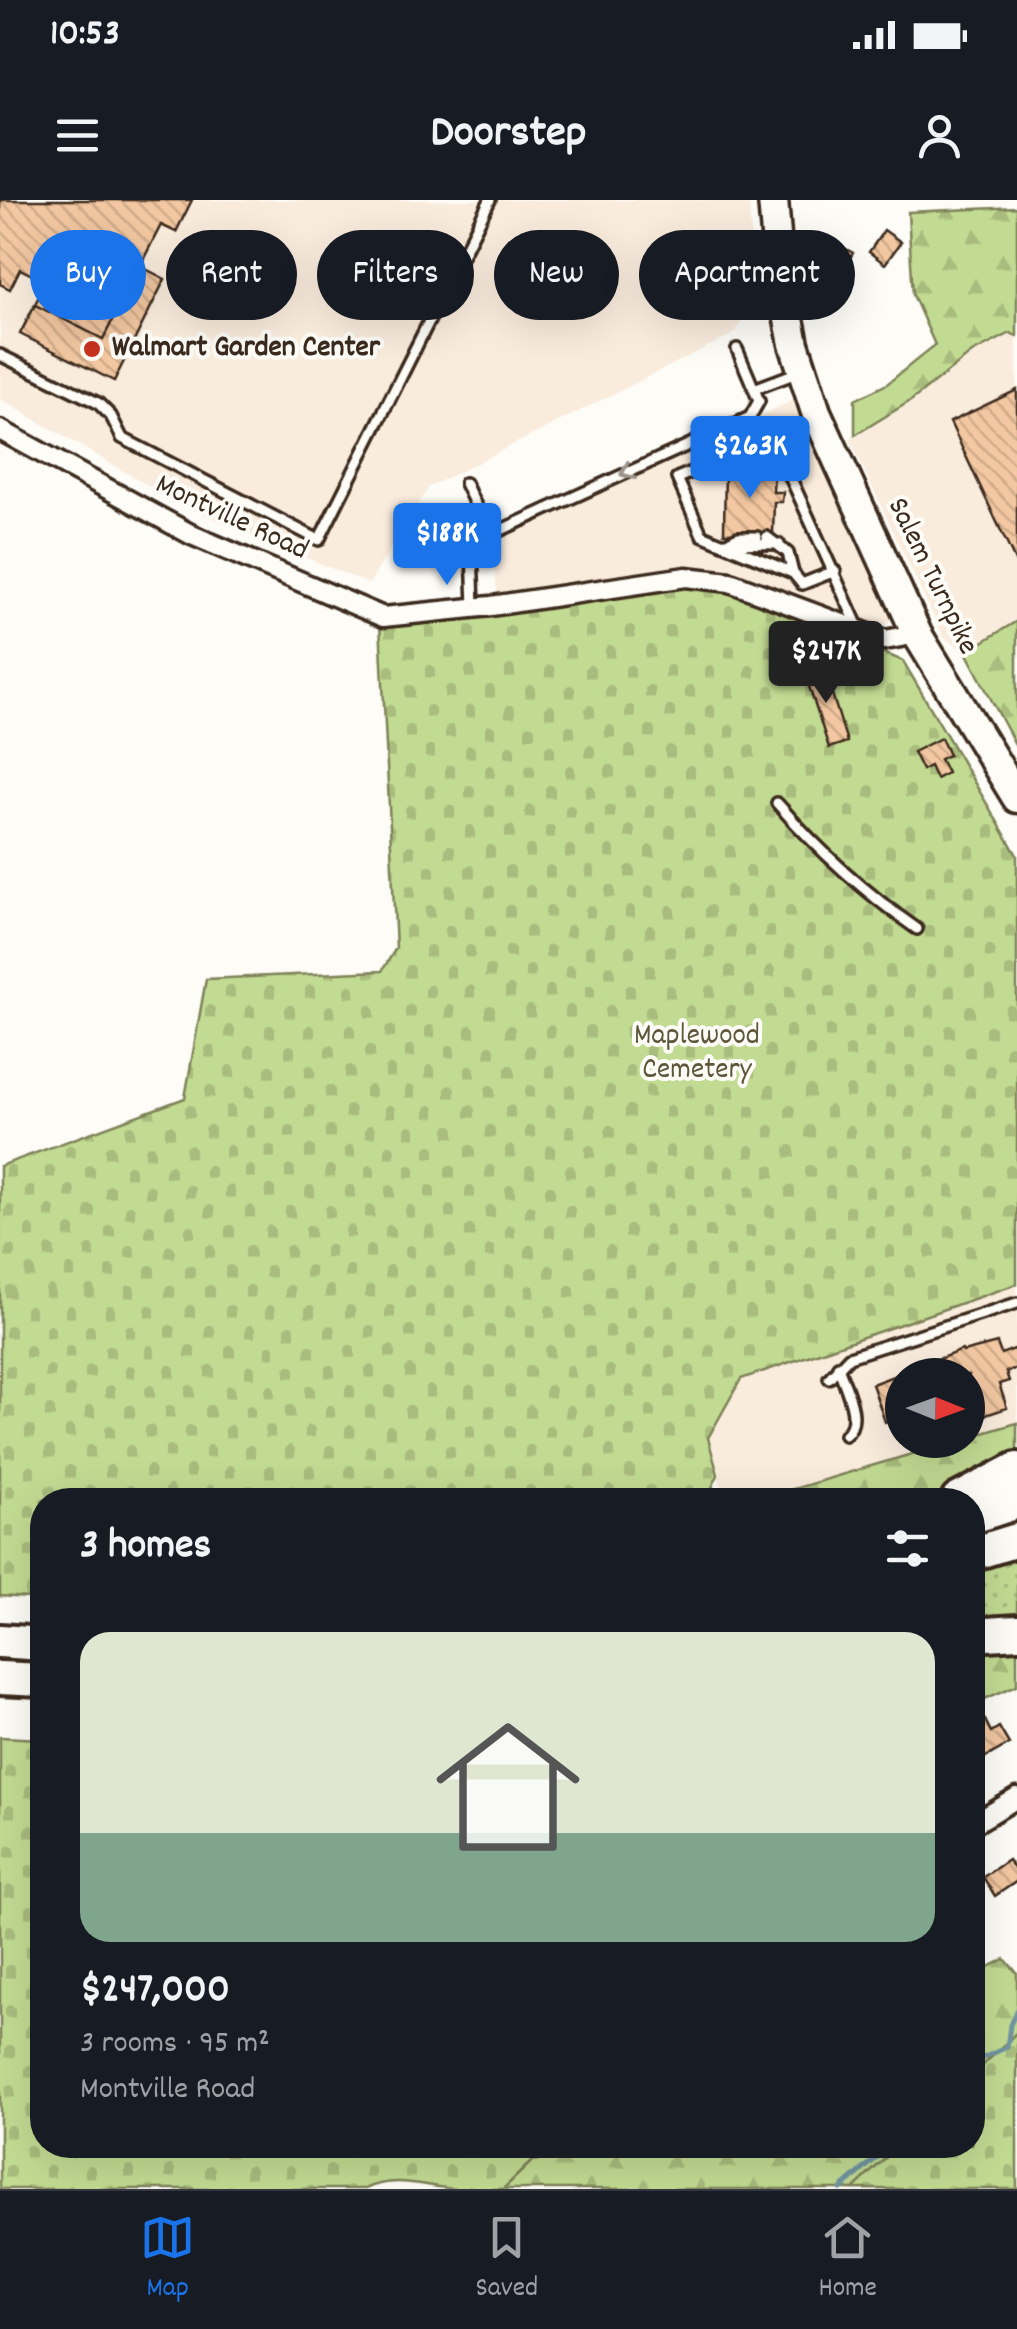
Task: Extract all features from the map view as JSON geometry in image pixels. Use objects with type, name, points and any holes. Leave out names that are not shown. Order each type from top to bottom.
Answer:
[{"type":"highway","points":[[980,1488],[1017,1468]]},
{"type":"highway","points":[[985,1513],[1017,1502]]},
{"type":"highway","points":[[985,1550],[1017,1540]]},
{"type":"highway","points":[[985,1634],[1017,1632]]},
{"type":"highway","points":[[0,1642],[30,1643]]},
{"type":"highway","points":[[0,1678],[30,1679]]},
{"type":"main road","name":"Salem Turnpike","points":[[774,200],[779,270],[802,371],[816,412],[917,634],[1017,798]]},
{"type":"street","name":"Montville Road","points":[[0,430],[192,535],[383,617],[686,577],[730,582],[885,640],[917,634]]},
{"type":"street","points":[[985,1817],[1017,1798]]},
{"type":"lane","points":[[0,355],[98,403],[111,416],[122,438],[319,540],[490,200]]},
{"type":"lane","points":[[474,608],[472,549],[477,541],[750,417],[760,402],[737,349]]},
{"type":"lane","points":[[754,389],[802,371]]},
{"type":"lane","points":[[793,573],[702,535],[677,478],[774,438],[862,634]]},
{"type":"lane","points":[[465,483],[489,534]]},
{"type":"lane","points":[[722,542],[762,537],[779,544],[788,553],[793,573],[802,584]]},
{"type":"lane","points":[[722,542],[779,544]]},
{"type":"lane","points":[[802,584],[835,571]]},
{"type":"lane","points":[[797,609],[802,584]]},
{"type":"lane","points":[[777,803],[818,850],[864,892],[917,930]]},
{"type":"lane","points":[[830,1378],[849,1357],[1017,1303]]},
{"type":"lane","points":[[838,1366],[855,1420],[846,1435]]},
{"type":"shaded area","points":[[0,200],[749,200],[750,230],[639,230],[639,320],[742,320],[735,333],[429,487],[369,584],[183,506],[0,399]]},
{"type":"shaded area","points":[[1011,332],[1017,337],[1017,621],[966,652],[943,637],[850,440],[912,400],[972,353]]},
{"type":"shaded area","points":[[796,399],[891,619],[886,625],[869,625],[730,575],[498,598],[491,543]]},
{"type":"shaded area","points":[[1017,1284],[1017,1423],[985,1433],[985,1358],[885,1358],[885,1458],[898,1458],[797,1488],[722,1488],[708,1438],[741,1379]]},
{"type":"green space","points":[[1017,207],[1017,337],[1011,333],[972,353],[912,400],[855,435],[855,400],[887,384],[935,345],[913,295],[908,212]]},
{"type":"green space","name":"Maplewood Cemetery","points":[[694,586],[744,594],[903,661],[1017,855],[1017,1284],[741,1379],[708,1438],[718,1475],[712,1488],[30,1488],[30,1598],[0,1596],[0,1166],[185,1098],[206,979],[382,971],[396,948],[380,623],[442,619]]},
{"type":"green space","points":[[1017,621],[1017,748],[966,652]]},
{"type":"green space","points":[[1017,1423],[1017,1454],[955,1488],[797,1488],[898,1458],[985,1458],[985,1432]]},
{"type":"green space","points":[[1017,1558],[1017,1621],[985,1624],[985,1569]]},
{"type":"green space","points":[[1017,1649],[1017,1685],[985,1699],[985,1650]]},
{"type":"green space","points":[[0,1737],[30,1738],[30,2158],[547,2158],[532,2161],[503,2189],[454,2189],[398,2182],[365,2189],[0,2189]]},
{"type":"green space","points":[[1005,1959],[1017,1973],[1017,2104],[1005,2189],[503,2189],[532,2161],[547,2158],[985,2158],[985,1969]]},
{"type":"green space","points":[[1017,2032],[1017,2189],[853,2189],[885,2158],[985,2158],[985,2063]]},
{"type":"building","points":[[0,200],[192,200],[177,230],[161,225],[146,254],[146,230],[30,230],[30,274],[20,269],[10,289],[0,284]]},
{"type":"building","points":[[884,230],[901,242],[885,264],[869,252]]},
{"type":"building","points":[[146,269],[165,279],[146,317]]},
{"type":"building","points":[[146,269],[165,279],[146,317]]},
{"type":"building","points":[[30,314],[30,320],[144,320],[114,381],[20,334]]},
{"type":"building","points":[[30,315],[30,320],[65,320],[103,339],[113,320],[144,320],[114,381],[20,334]]},
{"type":"building","points":[[1017,390],[1017,565],[950,422]]},
{"type":"building","points":[[725,468],[774,468],[773,492],[783,492],[782,502],[774,502],[773,534],[767,533],[767,543],[757,543],[757,533],[724,533]]},
{"type":"building","points":[[823,665],[847,742],[829,748],[804,671]]},
{"type":"building","points":[[941,738],[949,755],[940,759],[947,773],[936,779],[930,766],[922,770],[913,752]]},
{"type":"building","points":[[997,1343],[1001,1354],[1017,1348],[1017,1368],[1006,1372],[1009,1381],[999,1384],[1007,1408],[985,1415],[985,1358],[941,1358]]},
{"type":"building","points":[[885,1379],[885,1422],[872,1384]]},
{"type":"building","points":[[985,1720],[991,1732],[999,1727],[1009,1744],[985,1758]]},
{"type":"building","points":[[1008,1860],[1017,1872],[1017,1881],[995,1896],[985,1876]]},
{"type":"waterway","points":[[985,2057],[1007,2047],[1017,2009]]},
{"type":"waterway","points":[[841,2189],[876,2158]]},
{"type":"place","name":"Walmart Garden Center","points":[[92,349]]}]
